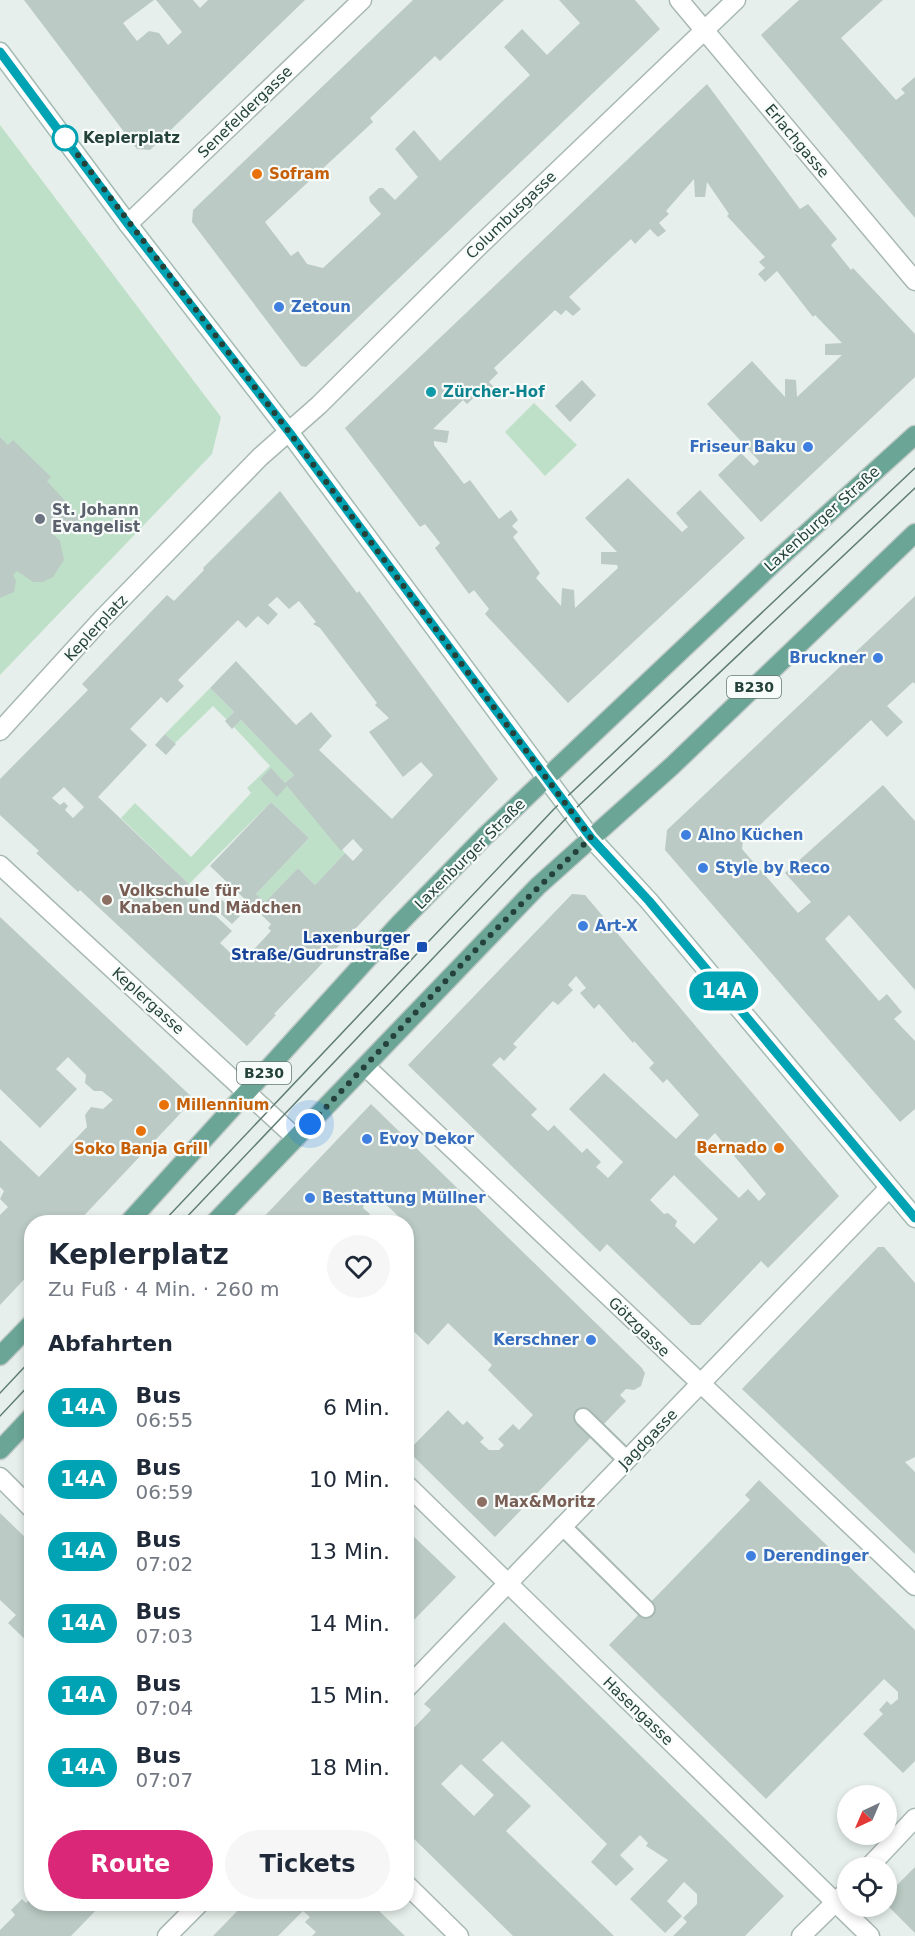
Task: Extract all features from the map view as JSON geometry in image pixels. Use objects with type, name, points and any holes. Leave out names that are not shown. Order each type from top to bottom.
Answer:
[{"type":"main road","name":"Laxenburger Straße","points":[[138,1215],[399,924],[485,836],[776,561],[915,435]]},
{"type":"main road","name":"B230","points":[[222,1215],[515,909],[672,766],[915,533]]},
{"type":"main road","points":[[0,1356],[24,1331]]},
{"type":"main road","points":[[0,1450],[24,1424]]},
{"type":"street","name":"Senefeldergasse","points":[[128,224],[362,0]]},
{"type":"street","name":"Erlachgasse","points":[[679,0],[915,281]]},
{"type":"street","name":"Columbusgasse","points":[[289,432],[736,0]]},
{"type":"street","points":[[0,52],[128,224],[289,432],[591,838],[642,892],[915,1218]]},
{"type":"street","name":"Keplerplatz","points":[[0,731],[119,602],[260,458],[289,432]]},
{"type":"street","name":"Keplergasse","points":[[0,865],[296,1138]]},
{"type":"street","name":"Götzgasse","points":[[365,1066],[915,1586]]},
{"type":"street","name":"Jagdgasse","points":[[414,1681],[890,1188]]},
{"type":"street","points":[[0,1477],[24,1501]]},
{"type":"street","name":"Hasengasse","points":[[414,1492],[507,1583],[837,1892]]},
{"type":"street","points":[[878,1857],[915,1818]]},
{"type":"street","points":[[414,1892],[459,1936]]},
{"type":"street","points":[[801,1936],[837,1900]]},
{"type":"street","points":[[167,1936],[192,1911]]},
{"type":"street","name":"Hasengasse","points":[[856,1917],[870,1936]]},
{"type":"lane","points":[[583,1417],[627,1460]]},
{"type":"lane","points":[[562,1526],[646,1609]]},
{"type":"green space","points":[[0,125],[221,417],[212,454],[0,675]]},
{"type":"green space","points":[[534,403],[577,445],[545,476],[505,432]]},
{"type":"green space","points":[[210,688],[234,712],[227,720],[213,706],[175,743],[165,734]]},
{"type":"green space","points":[[241,720],[294,775],[285,783],[271,769],[260,779],[287,786],[345,853],[315,885],[298,868],[265,902],[256,894],[309,838],[271,802],[189,884],[121,818],[135,803],[191,857],[251,793],[247,788],[270,766],[234,727]]},
{"type":"building","points":[[24,0],[154,0],[123,23],[137,41],[149,31],[159,33],[168,45],[182,32],[156,0],[193,0],[200,8],[208,0],[305,0],[150,150],[137,149]]},
{"type":"building","points":[[413,0],[504,0],[440,61],[435,56],[370,118],[373,122],[265,222],[291,256],[298,251],[307,264],[323,268],[381,214],[370,202],[369,197],[379,188],[383,188],[395,200],[418,177],[395,149],[414,130],[440,161],[530,75],[504,47],[522,29],[547,55],[580,23],[559,0],[635,0],[660,29],[306,367],[301,366],[192,222],[193,210]]},
{"type":"building","points":[[799,0],[883,0],[841,38],[896,100],[905,93],[901,89],[915,77],[915,218],[761,35]]},
{"type":"building","name":"Zürcher-Hof","points":[[707,84],[800,209],[808,204],[837,239],[831,245],[851,270],[853,268],[915,334],[915,377],[761,522],[718,475],[741,453],[754,466],[759,461],[707,404],[752,361],[785,397],[785,379],[796,380],[797,397],[842,355],[825,355],[825,344],[842,343],[815,315],[813,317],[777,271],[765,282],[758,274],[765,268],[759,262],[765,257],[727,216],[729,214],[707,182],[705,197],[695,197],[694,179],[666,211],[669,214],[659,223],[666,231],[658,237],[650,229],[635,244],[631,239],[569,297],[581,309],[573,316],[566,310],[561,315],[555,310],[494,368],[498,373],[489,382],[496,389],[489,396],[483,389],[467,404],[463,400],[433,429],[449,431],[447,443],[434,441],[434,445],[464,484],[470,480],[499,519],[511,510],[518,520],[512,526],[518,532],[513,537],[540,573],[536,578],[561,606],[562,588],[574,590],[575,608],[618,568],[617,565],[601,564],[601,552],[617,552],[585,518],[628,478],[682,532],[688,527],[676,513],[700,490],[745,538],[568,703],[485,614],[489,609],[474,590],[469,594],[435,548],[440,543],[425,524],[420,527],[345,428]]},
{"type":"building","points":[[582,380],[596,395],[570,422],[555,406]]},
{"type":"building","name":"St. Johann Evangelist","points":[[0,437],[8,445],[13,440],[51,477],[47,481],[80,517],[74,531],[63,533],[57,530],[53,534],[60,541],[64,560],[53,577],[43,582],[33,582],[17,571],[13,575],[16,581],[14,592],[0,598]]},
{"type":"building","points":[[280,491],[357,593],[359,591],[498,779],[274,1014],[276,1015],[247,1046],[80,890],[78,892],[36,853],[39,851],[0,815],[0,779],[88,690],[82,684],[167,595],[174,601],[204,570],[203,568]],"holes":[[[277,597],[289,609],[299,601],[316,622],[313,624],[320,628],[377,703],[375,705],[389,718],[369,732],[403,777],[421,762],[433,775],[392,819],[319,750],[332,736],[311,712],[296,725],[236,661],[210,688],[234,712],[225,721],[232,729],[241,720],[294,775],[285,783],[271,768],[260,779],[277,797],[287,786],[341,851],[353,839],[363,850],[353,861],[345,853],[315,885],[298,868],[265,902],[256,894],[309,838],[271,802],[210,866],[271,924],[268,928],[271,931],[241,963],[220,943],[232,931],[186,888],[189,884],[98,797],[147,745],[130,729],[161,697],[167,703],[184,686],[178,680],[238,620],[246,628],[258,616],[268,625],[278,614],[268,605]],[[64,787],[84,807],[73,818],[65,810],[68,806],[64,802],[60,805],[52,798]]]},
{"type":"building","points":[[915,596],[915,684],[913,682],[887,706],[903,722],[887,737],[871,720],[743,841],[742,849],[798,913],[811,902],[785,873],[883,785],[915,821],[915,990],[849,915],[825,939],[879,1001],[887,994],[902,1012],[894,1019],[915,1041],[915,1109],[900,1122],[665,850],[667,830]]},
{"type":"building","points":[[165,734],[176,744],[166,755],[155,745]]},
{"type":"building","points":[[572,894],[585,895],[839,1196],[768,1268],[761,1261],[700,1325],[691,1325],[607,1244],[600,1252],[408,1065]],"holes":[[[576,976],[586,988],[580,993],[594,1009],[599,1004],[654,1063],[649,1068],[663,1083],[667,1079],[699,1115],[676,1139],[604,1073],[569,1109],[623,1162],[608,1178],[596,1167],[601,1162],[587,1148],[582,1153],[554,1125],[548,1131],[531,1115],[537,1109],[492,1065],[500,1057],[504,1061],[517,1047],[513,1044],[553,1001],[558,1005],[573,990],[568,985]],[[715,1133],[766,1194],[759,1201],[748,1189],[739,1198],[694,1154]],[[674,1175],[718,1219],[694,1244],[675,1226],[677,1221],[668,1213],[664,1214],[650,1200]]]},
{"type":"building","points":[[222,900],[240,916],[232,924],[214,908]]},
{"type":"building","points":[[0,917],[194,1099],[85,1215],[24,1215],[24,1280],[0,1305],[0,1215],[8,1207],[0,1199],[4,1191],[0,1187],[0,1140],[39,1177],[87,1127],[85,1115],[91,1107],[103,1109],[113,1100],[102,1091],[94,1091],[85,1083],[86,1075],[68,1057],[56,1069],[77,1089],[40,1128],[0,1089]]},
{"type":"building","points":[[371,1104],[642,1368],[645,1373],[641,1386],[634,1390],[626,1389],[620,1395],[626,1401],[495,1537],[414,1457],[414,1445],[448,1410],[463,1425],[467,1421],[484,1438],[480,1442],[489,1450],[499,1450],[504,1445],[498,1439],[513,1424],[519,1430],[533,1415],[488,1370],[492,1365],[448,1323],[428,1345],[414,1332],[414,1215],[397,1215],[375,1194],[368,1194],[363,1208],[369,1215],[266,1215]]},
{"type":"building","points":[[878,1247],[884,1247],[915,1283],[915,1457],[905,1462],[915,1472],[915,1554],[742,1389]]},
{"type":"building","points":[[759,1480],[915,1630],[915,1761],[903,1773],[863,1734],[883,1714],[879,1710],[887,1701],[891,1705],[898,1699],[898,1692],[884,1679],[766,1799],[609,1645],[750,1500],[745,1495]]},
{"type":"building","points":[[0,1513],[24,1536],[24,1638],[8,1623],[16,1615],[0,1600]]},
{"type":"building","points":[[414,1537],[456,1577],[414,1620]]},
{"type":"building","points":[[504,1622],[784,1896],[745,1936],[673,1936],[687,1922],[683,1918],[697,1904],[697,1894],[684,1882],[667,1901],[682,1916],[665,1933],[630,1899],[668,1860],[646,1846],[648,1843],[640,1835],[620,1855],[634,1869],[616,1886],[591,1862],[607,1844],[502,1741],[482,1760],[531,1806],[506,1831],[614,1936],[513,1936],[414,1839],[414,1728],[431,1710],[424,1704]],"holes":[[[461,1764],[494,1795],[474,1816],[441,1784]]]},
{"type":"building","points":[[915,1867],[915,1933],[897,1915],[897,1885]]},
{"type":"building","points":[[22,1899],[24,1911],[95,1911],[71,1936],[0,1936],[0,1930],[15,1915],[11,1910]]},
{"type":"building","points":[[237,1911],[303,1911],[278,1936],[213,1936]]},
{"type":"building","points":[[303,1911],[379,1911],[405,1936],[312,1936],[316,1932],[305,1922],[310,1917]]},
{"type":"tram line","points":[[170,1215],[554,809],[915,468]]},
{"type":"tram line","points":[[189,1215],[573,811],[915,488]]},
{"type":"tram line","points":[[0,1393],[24,1368]]},
{"type":"tram line","points":[[0,1416],[24,1390]]},
{"type":"bus line","name":"14A","points":[[0,52],[128,224],[289,432],[591,838],[620,866],[915,1218]]},
{"type":"place","name":"Keplerplatz","points":[[65,138]]},
{"type":"place","name":"Sofram","points":[[257,174]]},
{"type":"place","name":"Zetoun","points":[[279,307]]},
{"type":"place","name":"Zürcher-Hof","points":[[431,392]]},
{"type":"place","name":"Friseur Baku","points":[[808,447]]},
{"type":"place","name":"St. Johann Evangelist","points":[[40,519]]},
{"type":"place","name":"Bruckner","points":[[878,658]]},
{"type":"place","name":"Alno Küchen","points":[[686,835]]},
{"type":"place","name":"Style by Reco","points":[[703,868]]},
{"type":"place","name":"Volkschule für Knaben und Mädchen","points":[[107,900]]},
{"type":"place","name":"Art-X","points":[[583,926]]},
{"type":"place","name":"Laxenburger Straße/Gudrunstraße","points":[[422,947]]},
{"type":"place","name":"Millennium","points":[[164,1105]]},
{"type":"place","name":"Soko Banja Grill","points":[[141,1131]]},
{"type":"place","name":"Evoy Dekor","points":[[367,1139]]},
{"type":"place","name":"Bernado","points":[[779,1148]]},
{"type":"place","name":"Bestattung Müllner","points":[[310,1198]]},
{"type":"place","name":"Kerschner","points":[[591,1340]]},
{"type":"place","name":"Max&Moritz","points":[[482,1502]]},
{"type":"place","name":"Derendinger","points":[[751,1556]]},
{"type":"route","points":[[65,138],[128,224],[289,432],[591,838],[490,934],[310,1124]]}]
